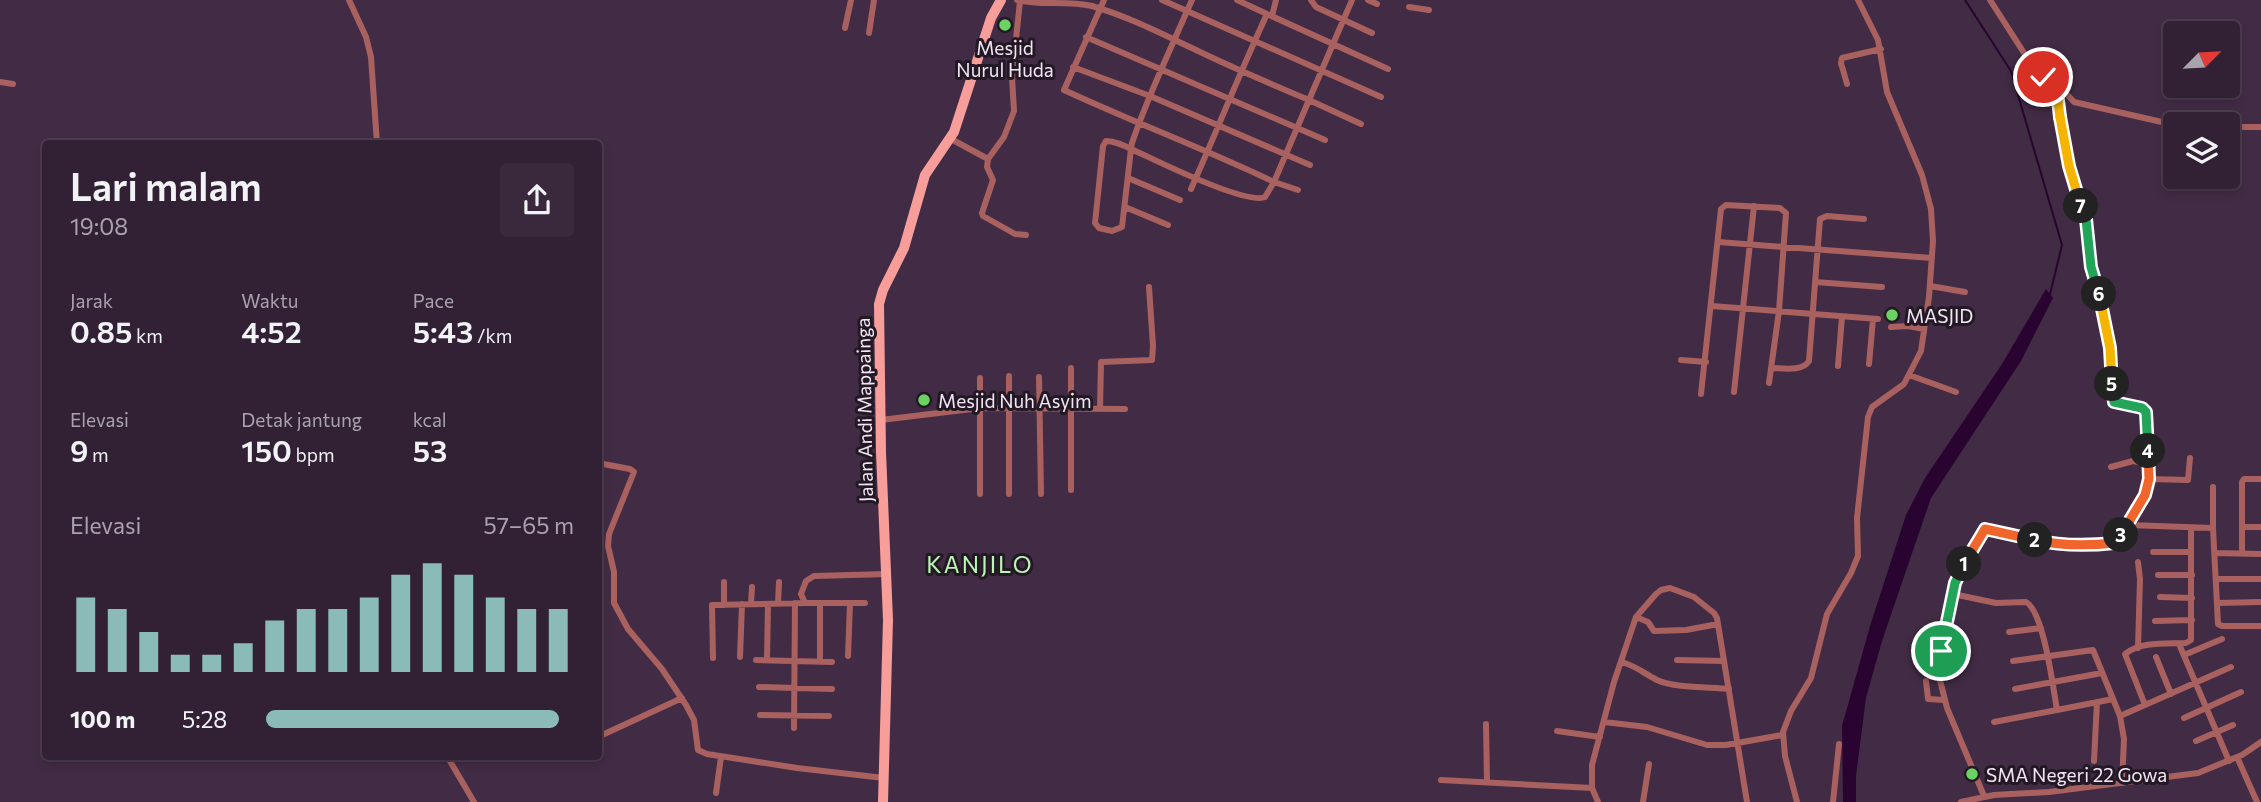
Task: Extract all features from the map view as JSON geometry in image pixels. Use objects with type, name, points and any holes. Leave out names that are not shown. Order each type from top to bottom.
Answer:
[{"type":"main road","name":"Jalan Andi Mappainga","points":[[883,802],[888,574],[879,304],[904,248],[925,174],[951,139],[991,18],[1000,0]]},
{"type":"street","points":[[349,0],[369,46],[377,140]]},
{"type":"street","points":[[845,28],[851,0]]},
{"type":"street","points":[[869,33],[874,0]]},
{"type":"street","points":[[1104,0],[1064,90],[1298,190]]},
{"type":"street","points":[[1162,0],[1381,97]]},
{"type":"street","points":[[1192,0],[1139,122],[1131,149],[1120,229],[1112,231],[1096,226],[1104,142],[1112,141],[1131,149],[1196,178],[1258,199],[1265,197],[1287,155],[1352,0]]},
{"type":"street","points":[[1237,0],[1388,69]]},
{"type":"street","points":[[1191,189],[1254,41],[1276,0]]},
{"type":"street","points":[[1311,0],[1316,7],[1372,33]]},
{"type":"street","points":[[1368,0],[1377,4]]},
{"type":"street","points":[[1797,802],[1782,735],[1791,711],[1811,678],[1826,614],[1858,556],[1857,518],[1868,417],[1872,407],[1901,387],[1921,351],[1930,286],[1932,224],[1929,202],[1922,175],[1887,92],[1881,49],[1858,0]]},
{"type":"street","points":[[1990,0],[2033,67],[2077,103],[2163,122]]},
{"type":"street","points":[[1026,234],[1015,234],[982,213],[993,180],[987,167],[988,159],[1004,137],[1014,111],[1012,77],[1018,1],[1078,2],[1100,9],[1361,124]]},
{"type":"street","points":[[1409,7],[1429,9]]},
{"type":"street","points":[[1086,37],[1325,140]]},
{"type":"street","points":[[1847,84],[1842,58],[1881,49]]},
{"type":"street","points":[[1073,66],[1310,165]]},
{"type":"street","points":[[0,82],[13,84]]},
{"type":"street","points":[[1984,796],[1944,700],[1940,684],[1953,594],[1959,572],[1985,529],[2069,546],[2114,543],[2129,525],[2145,495],[2149,479],[2146,412],[2142,408],[2116,403],[2112,397],[2112,365],[2104,315],[2089,258],[2086,219],[2069,166],[2056,84]]},
{"type":"street","points":[[2240,127],[2261,127]]},
{"type":"street","points":[[951,139],[988,159]]},
{"type":"street","points":[[1128,177],[1180,200]]},
{"type":"street","points":[[1701,394],[1722,207],[1726,205],[1785,211],[1779,311],[1769,383]]},
{"type":"street","points":[[1734,392],[1754,206]]},
{"type":"street","points":[[1125,207],[1168,225]]},
{"type":"street","points":[[1771,368],[1801,368],[1808,364],[1819,221],[1822,217],[1864,219]]},
{"type":"street","points":[[1718,242],[1932,258]]},
{"type":"street","points":[[1815,282],[1882,287]]},
{"type":"street","points":[[1930,286],[1965,292]]},
{"type":"street","points":[[1100,409],[1101,362],[1152,360],[1149,287]]},
{"type":"street","points":[[1712,306],[1876,319],[1869,363]]},
{"type":"street","points":[[1838,366],[1842,317]]},
{"type":"street","points":[[1891,327],[1924,329]]},
{"type":"street","points":[[1681,359],[1706,362]]},
{"type":"street","points":[[1071,368],[1071,490]]},
{"type":"street","points":[[1909,375],[1956,392]]},
{"type":"street","points":[[1009,376],[1009,494]]},
{"type":"street","points":[[1039,377],[1041,494]]},
{"type":"street","points":[[980,378],[980,494]]},
{"type":"street","points":[[881,420],[980,408],[1125,409]]},
{"type":"street","points":[[2149,479],[2188,480],[2190,458]]},
{"type":"street","points":[[2110,467],[2133,461],[2148,464]]},
{"type":"street","points":[[602,464],[634,472],[609,534],[615,607],[628,629],[662,669],[682,698],[694,720],[698,750],[722,757],[884,778]]},
{"type":"street","points":[[2242,553],[2242,481],[2261,479]]},
{"type":"street","points":[[2213,487],[2218,623],[2220,626],[2261,626]]},
{"type":"street","points":[[2129,525],[2213,528]]},
{"type":"street","points":[[2242,527],[2261,527]]},
{"type":"street","points":[[2145,705],[2125,656],[2128,651],[2138,648],[2190,642],[2191,529]]},
{"type":"street","points":[[2153,552],[2191,552]]},
{"type":"street","points":[[2216,553],[2261,554]]},
{"type":"street","points":[[2138,562],[2138,648]]},
{"type":"street","points":[[805,603],[802,594],[806,581],[814,576],[888,574]]},
{"type":"street","points":[[2158,575],[2192,575]]},
{"type":"street","points":[[2218,579],[2261,579]]},
{"type":"street","points":[[724,582],[724,605]]},
{"type":"street","points":[[778,603],[779,582]]},
{"type":"street","points":[[751,604],[752,587]]},
{"type":"street","points":[[1598,802],[1592,788],[1592,765],[1636,617],[1656,594],[1670,588],[1684,592],[1708,608],[1714,613],[1718,624],[1747,802]]},
{"type":"street","points":[[1953,594],[2002,604],[2028,602],[2035,611],[2041,628],[2057,710]]},
{"type":"street","points":[[2160,597],[2192,598]]},
{"type":"street","points":[[2217,603],[2261,602]]},
{"type":"street","points":[[793,728],[795,603]]},
{"type":"street","points":[[820,603],[820,661]]},
{"type":"street","points":[[848,656],[850,603]]},
{"type":"street","points":[[713,658],[712,605],[865,603]]},
{"type":"street","points":[[740,657],[742,604]]},
{"type":"street","points":[[766,660],[768,604]]},
{"type":"street","points":[[1636,617],[1648,622],[1654,631],[1686,630],[1718,624]]},
{"type":"street","points":[[2155,621],[2192,620]]},
{"type":"street","points":[[2009,632],[2041,628]]},
{"type":"street","points":[[2183,655],[2222,639]]},
{"type":"street","points":[[2179,644],[2229,761]]},
{"type":"street","points":[[2013,661],[2092,649],[2120,716],[2124,739],[2122,783]]},
{"type":"street","points":[[2156,657],[2171,694]]},
{"type":"street","points":[[756,660],[832,662]]},
{"type":"street","points":[[1677,660],[1724,661]]},
{"type":"street","points":[[1622,662],[1640,668],[1657,680],[1729,689]]},
{"type":"street","points":[[2120,716],[2231,667]]},
{"type":"street","points":[[2015,689],[2102,673]]},
{"type":"street","points":[[1926,681],[1927,699],[1944,700]]},
{"type":"street","points":[[760,687],[832,689]]},
{"type":"street","points":[[2184,718],[2241,692]]},
{"type":"street","points":[[602,735],[682,698]]},
{"type":"street","points":[[1994,722],[2113,699]]},
{"type":"street","points":[[2094,761],[2097,702]]},
{"type":"street","points":[[760,715],[829,716]]},
{"type":"street","points":[[1604,722],[1647,727],[1707,745],[1738,743],[1782,735]]},
{"type":"street","points":[[1486,724],[1487,782]]},
{"type":"street","points":[[2196,741],[2233,724]]},
{"type":"street","points":[[1557,731],[1600,737]]},
{"type":"street","points":[[1961,802],[1984,796],[2049,792],[2198,773],[2255,749],[2261,742]]},
{"type":"street","points":[[1833,802],[1839,744]]},
{"type":"street","points":[[716,793],[722,757]]},
{"type":"street","points":[[2237,757],[2257,802]]},
{"type":"street","points":[[449,760],[474,802]]},
{"type":"street","points":[[1643,802],[1649,764]]},
{"type":"street","points":[[1441,780],[1592,788]]},
{"type":"shaded area","points":[[2046,289],[2053,298],[2021,361],[1931,498],[1882,641],[1866,698],[1856,776],[1856,802],[1843,802],[1842,726],[1870,626],[1906,515],[1925,478],[2002,364]]},
{"type":"waterway","points":[[1965,0],[2011,71],[2062,245],[2050,294]]},
{"type":"place","name":"Mesjid Nurul Huda","points":[[1005,25]]},
{"type":"place","name":"MASJID","points":[[1892,315]]},
{"type":"place","name":"Mesjid Nuh Asyim","points":[[924,400]]},
{"type":"place","name":"SMA Negeri 22 Gowa","points":[[1972,774]]},
{"type":"district","name":"KANJILO","points":[[980,564]]},
{"type":"route","points":[[1941,651],[1955,583],[1985,529],[2058,545],[2114,543],[2126,530],[2138,509],[2149,479],[2146,412],[2142,408],[2116,403],[2112,397],[2110,348],[2089,258],[2086,219],[2069,166],[2056,84],[2043,77]]}]
